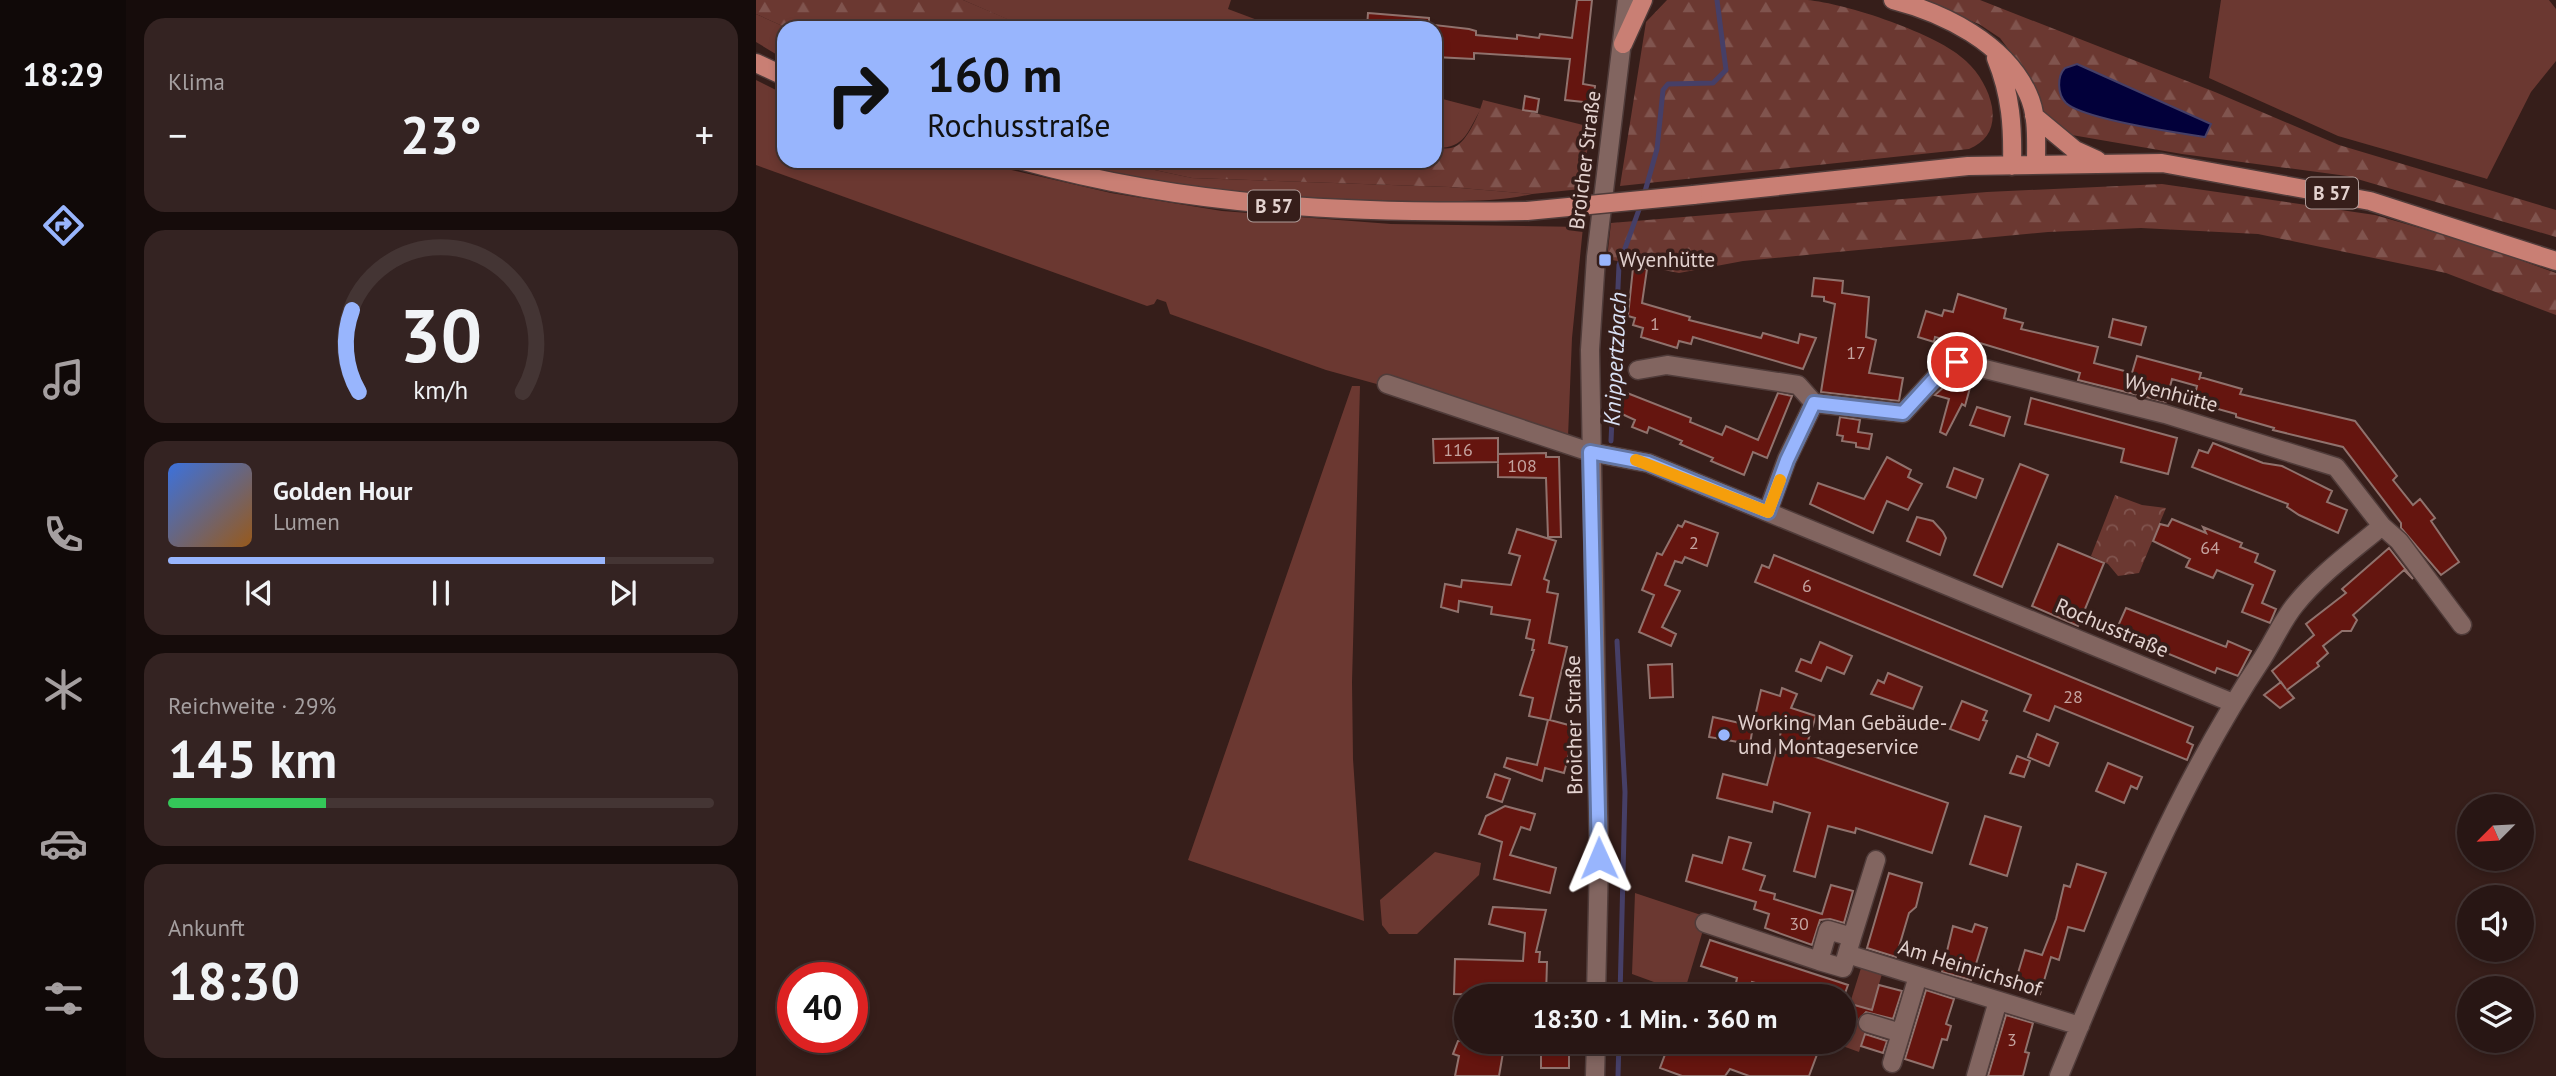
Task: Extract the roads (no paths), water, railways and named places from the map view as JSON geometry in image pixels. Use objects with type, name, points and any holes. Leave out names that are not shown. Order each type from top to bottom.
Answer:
[{"type":"main road","points":[[1623,44],[1643,0]]},
{"type":"main road","points":[[1893,0],[1969,31],[2017,74],[2029,95],[2034,116],[2036,164]]},
{"type":"main road","points":[[1992,49],[2007,86],[2014,125],[2012,166]]},
{"type":"main road","points":[[757,64],[777,73]]},
{"type":"main road","points":[[2034,116],[2076,150],[2101,162]]},
{"type":"main road","name":"B 57","points":[[1056,168],[1168,193],[1246,204],[1337,211],[1527,211],[1968,166],[2162,163],[2370,201],[2556,261]]},
{"type":"street","name":"Broicher Straße","points":[[1596,984],[1598,800],[1590,350],[1596,257],[1628,0]]},
{"type":"street","name":"Wyenhütte","points":[[1814,403],[1903,413],[1946,366],[1957,362],[2165,414],[2319,460],[2336,467],[2382,526],[2399,541],[2462,625]]},
{"type":"street","points":[[1638,370],[1667,365],[1798,385],[1807,391],[1814,403],[1787,460],[1768,512]]},
{"type":"street","points":[[1387,384],[1590,452]]},
{"type":"street","name":"Rochusstraße","points":[[1590,452],[1648,463],[2233,703]]},
{"type":"street","points":[[2059,1076],[2122,923],[2171,819],[2233,703],[2294,606],[2319,579],[2382,526]]},
{"type":"street","points":[[1705,923],[1843,968],[1876,860]]},
{"type":"street","name":"Am Heinrichshof","points":[[1819,961],[1828,930],[1849,945],[1918,976],[2080,1026]]},
{"type":"street","points":[[1892,1063],[1918,976]]},
{"type":"street","points":[[1976,1076],[1998,1000]]},
{"type":"street","points":[[1868,1023],[1901,1033]]},
{"type":"street","points":[[1595,1076],[1596,1054]]},
{"type":"waterway","name":"Knippertzbach","points":[[1644,195],[1657,149],[1663,90],[1668,84],[1713,83],[1726,70],[1717,0]]},
{"type":"waterway","name":"Knippertzbach","points":[[1611,441],[1619,265],[1641,204]]},
{"type":"waterway","name":"Knippertzbach","points":[[1617,641],[1625,792],[1620,984]]},
{"type":"waterway","name":"Knippertzbach","points":[[1618,1076],[1619,1054]]},
{"type":"place","name":"Wyenhütte","points":[[1605,260]]},
{"type":"place","name":"Working Man Gebäude- und Montageservice","points":[[1724,735]]}]
